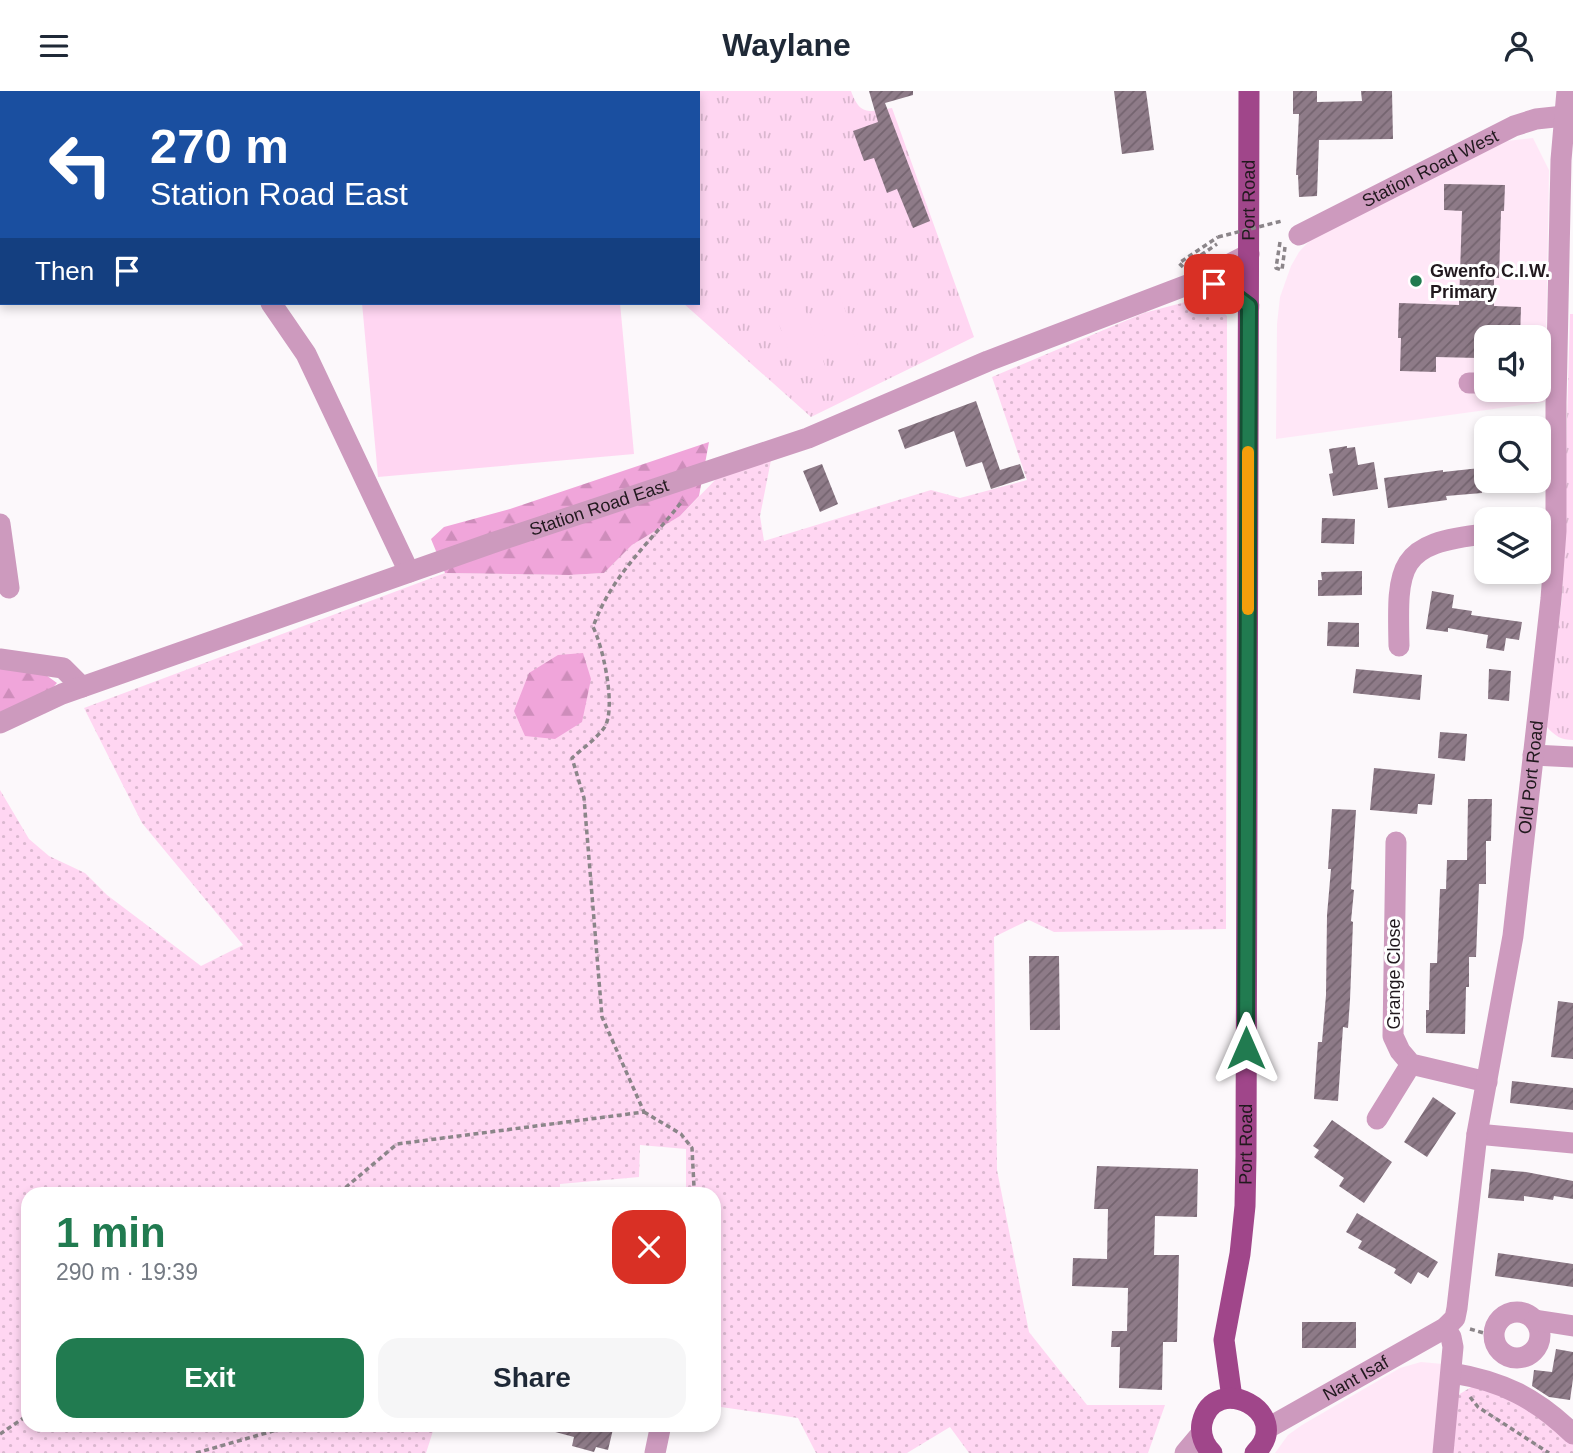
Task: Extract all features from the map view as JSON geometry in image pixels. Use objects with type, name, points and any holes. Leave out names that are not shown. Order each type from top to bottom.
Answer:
[{"type":"main road","name":"Port Road","points":[[1232,1398],[1224,1340],[1240,1254],[1245,1194],[1250,91]]},
{"type":"main road","points":[[1207,1444],[1202,1423],[1206,1413],[1214,1404],[1232,1398],[1253,1405],[1261,1413],[1266,1429],[1264,1440],[1255,1453]]},
{"type":"street","name":"Old Port Road","points":[[1550,325],[1567,91]]},
{"type":"street","name":"Station Road West","points":[[1299,235],[1514,127],[1536,119],[1564,116]]},
{"type":"street","name":"Station Road East","points":[[0,723],[82,687],[409,572],[808,437],[988,361],[1195,282],[1249,254]]},
{"type":"street","points":[[1195,282],[1225,288],[1249,306]]},
{"type":"street","points":[[272,305],[306,354],[409,572]]},
{"type":"street","name":"Old Port Road","points":[[1547,402],[1547,507]]},
{"type":"street","points":[[0,524],[9,588]]},
{"type":"street","points":[[1399,646],[1398,605],[1402,573],[1411,558],[1424,548],[1452,537],[1474,535]]},
{"type":"street","name":"Old Port Road","points":[[1455,1328],[1478,1134],[1513,936],[1551,599],[1550,584]]},
{"type":"street","points":[[0,659],[63,668],[82,687]]},
{"type":"street","points":[[1533,755],[1573,757]]},
{"type":"street","name":"Grange Close","points":[[1396,842],[1392,1025],[1396,1044],[1411,1065]]},
{"type":"street","points":[[1377,1118],[1411,1065],[1487,1082]]},
{"type":"street","points":[[1478,1134],[1573,1143]]},
{"type":"street","points":[[1535,1320],[1540,1334],[1539,1342],[1535,1349],[1522,1357],[1507,1355],[1496,1343],[1494,1336],[1498,1322],[1509,1313],[1522,1312],[1535,1320],[1573,1326]]},
{"type":"street","points":[[1443,1453],[1452,1373],[1451,1337],[1455,1328]]},
{"type":"street","name":"Nant Isaf","points":[[1266,1429],[1455,1328]]},
{"type":"street","points":[[1452,1373],[1507,1386],[1536,1403],[1573,1434]]},
{"type":"street","points":[[656,1453],[660,1432]]},
{"type":"street","points":[[1185,1453],[1207,1444]]},
{"type":"path","points":[[1217,244],[1182,268],[1179,263],[1218,237],[1282,222]]},
{"type":"path","points":[[694,1187],[692,1148],[681,1134],[644,1112],[602,1017],[584,798],[572,758],[605,727],[610,708],[599,638],[593,627],[602,602],[631,560],[705,472]]},
{"type":"path","points":[[346,1187],[397,1145],[644,1112]]},
{"type":"path","points":[[1455,1328],[1494,1336]]},
{"type":"path","points":[[1452,1373],[1478,1407],[1549,1453]]},
{"type":"path","points":[[0,1434],[21,1420]]},
{"type":"path","points":[[196,1453],[270,1432]]},
{"type":"shaded area","name":"Gwenfo C.I.W. Primary","points":[[1533,138],[1549,170],[1546,325],[1474,325],[1474,402],[1545,402],[1276,439],[1277,324],[1280,297],[1291,266],[1311,239],[1507,141]]},
{"type":"shaded area","points":[[1421,1362],[1443,1364],[1436,1453],[1275,1453],[1288,1435],[1302,1425],[1400,1368]]},
{"type":"green space","points":[[700,91],[851,91],[858,105],[866,110],[892,108],[974,337],[811,417],[685,305],[700,305]]},
{"type":"green space","points":[[839,293],[861,354],[835,364],[812,302]]},
{"type":"green space","points":[[1208,296],[1227,316],[1226,929],[1054,932],[1029,920],[994,937],[997,1170],[1029,1332],[1087,1405],[1165,1405],[1148,1453],[969,1453],[950,1427],[907,1453],[816,1453],[798,1418],[721,1407],[721,1187],[686,1187],[686,1149],[640,1145],[639,1177],[560,1184],[560,1187],[21,1187],[21,1432],[433,1432],[426,1453],[0,1453],[0,790],[29,839],[49,856],[85,873],[107,895],[201,966],[243,945],[142,823],[84,708],[445,573],[604,573],[632,545],[680,516],[721,474],[771,460],[760,516],[764,541],[931,490],[960,498],[1027,480],[992,377],[1144,313]]},
{"type":"green space","points":[[362,305],[620,305],[634,454],[378,477]]},
{"type":"green space","points":[[804,306],[825,366],[798,376],[776,316]]},
{"type":"green space","points":[[1570,314],[1573,314],[1573,740],[1559,737],[1547,727],[1562,599]]},
{"type":"green space","points":[[709,442],[699,496],[680,516],[632,545],[604,573],[445,573],[431,539],[444,527],[510,509]]},
{"type":"green space","points":[[583,653],[591,679],[582,722],[555,739],[525,736],[514,711],[529,673],[558,655]]},
{"type":"green space","points":[[0,663],[39,670],[57,683],[47,694],[0,715]]},
{"type":"green space","points":[[1473,1386],[1528,1406],[1573,1443],[1573,1453],[1451,1453],[1458,1395]]},
{"type":"building","points":[[869,91],[913,91],[913,95],[885,103],[930,221],[913,228],[897,189],[887,193],[874,158],[864,161],[853,131],[878,122]]},
{"type":"building","points":[[1114,91],[1146,91],[1154,150],[1122,154]]},
{"type":"building","points":[[1293,91],[1317,91],[1317,102],[1362,101],[1361,91],[1392,91],[1393,139],[1319,140],[1317,196],[1299,197],[1296,175],[1299,114],[1293,114]]},
{"type":"building","points":[[1444,184],[1505,185],[1504,211],[1501,211],[1499,278],[1494,278],[1494,306],[1521,307],[1520,325],[1474,325],[1474,358],[1436,357],[1436,372],[1400,371],[1399,303],[1459,305],[1462,211],[1444,210]]},
{"type":"building","points":[[976,401],[1000,470],[1020,464],[1025,478],[991,489],[982,462],[966,467],[954,431],[905,449],[898,430]]},
{"type":"building","points":[[1355,447],[1358,465],[1374,462],[1378,489],[1333,496],[1329,474],[1333,473],[1329,449]]},
{"type":"building","points":[[822,464],[838,504],[820,512],[803,471]]},
{"type":"building","points":[[1474,469],[1474,493],[1482,493],[1446,496],[1447,500],[1388,508],[1384,478]]},
{"type":"building","points":[[1322,518],[1355,519],[1354,544],[1321,543]]},
{"type":"building","points":[[1362,571],[1362,595],[1318,596],[1321,572]]},
{"type":"building","points":[[1432,591],[1454,595],[1452,608],[1472,611],[1471,615],[1522,622],[1519,640],[1506,638],[1504,651],[1486,648],[1488,635],[1448,628],[1448,632],[1426,629]]},
{"type":"building","points":[[1328,622],[1359,623],[1359,647],[1327,646]]},
{"type":"building","points":[[1356,669],[1422,675],[1420,700],[1353,693]]},
{"type":"building","points":[[1489,669],[1511,671],[1509,701],[1488,699]]},
{"type":"building","points":[[1440,732],[1467,734],[1465,761],[1438,758]]},
{"type":"building","points":[[1374,768],[1435,774],[1432,805],[1418,804],[1417,814],[1370,810]]},
{"type":"building","points":[[1468,799],[1492,799],[1491,841],[1486,841],[1486,884],[1479,884],[1476,957],[1469,957],[1465,1034],[1426,1033],[1430,963],[1437,963],[1440,889],[1446,889],[1447,860],[1467,860]]},
{"type":"building","points":[[1332,809],[1356,810],[1351,889],[1354,890],[1350,1000],[1348,1028],[1343,1027],[1338,1101],[1314,1099],[1318,1042],[1322,1042],[1326,995]]},
{"type":"building","points":[[1029,956],[1059,956],[1060,1030],[1030,1030]]},
{"type":"building","points":[[1558,1001],[1573,1003],[1573,1059],[1551,1057]]},
{"type":"building","points":[[1512,1081],[1573,1088],[1573,1110],[1510,1103]]},
{"type":"building","points":[[1433,1097],[1456,1113],[1427,1157],[1404,1142]]},
{"type":"building","points":[[1332,1120],[1392,1162],[1364,1203],[1339,1186],[1344,1178],[1314,1157],[1319,1150],[1313,1146]]},
{"type":"building","points":[[1097,1166],[1198,1169],[1197,1217],[1155,1216],[1154,1255],[1179,1255],[1177,1342],[1163,1342],[1162,1390],[1119,1388],[1120,1347],[1111,1347],[1112,1331],[1127,1331],[1128,1288],[1072,1286],[1073,1258],[1107,1259],[1108,1209],[1094,1209]]},
{"type":"building","points":[[1491,1169],[1573,1181],[1573,1199],[1554,1196],[1553,1200],[1524,1196],[1524,1201],[1488,1198]]},
{"type":"building","points":[[1357,1213],[1438,1262],[1428,1278],[1418,1272],[1411,1284],[1394,1273],[1396,1269],[1358,1248],[1362,1241],[1346,1232]]},
{"type":"building","points":[[1498,1253],[1573,1264],[1573,1287],[1495,1276]]},
{"type":"building","points":[[1302,1322],[1356,1322],[1356,1348],[1302,1348]]},
{"type":"building","points":[[1556,1349],[1573,1352],[1570,1400],[1549,1397],[1532,1386],[1534,1370],[1552,1372]]},
{"type":"building","points":[[555,1432],[612,1432],[608,1450],[596,1447],[594,1452],[572,1446],[574,1437]]},
{"type":"slow traffic","points":[[1248,452],[1248,609]]},
{"type":"place","name":"Gwenfo C.I.W. Primary","points":[[1416,281]]},
{"type":"route","points":[[1214,284],[1225,288],[1249,306],[1246,1048]]}]
